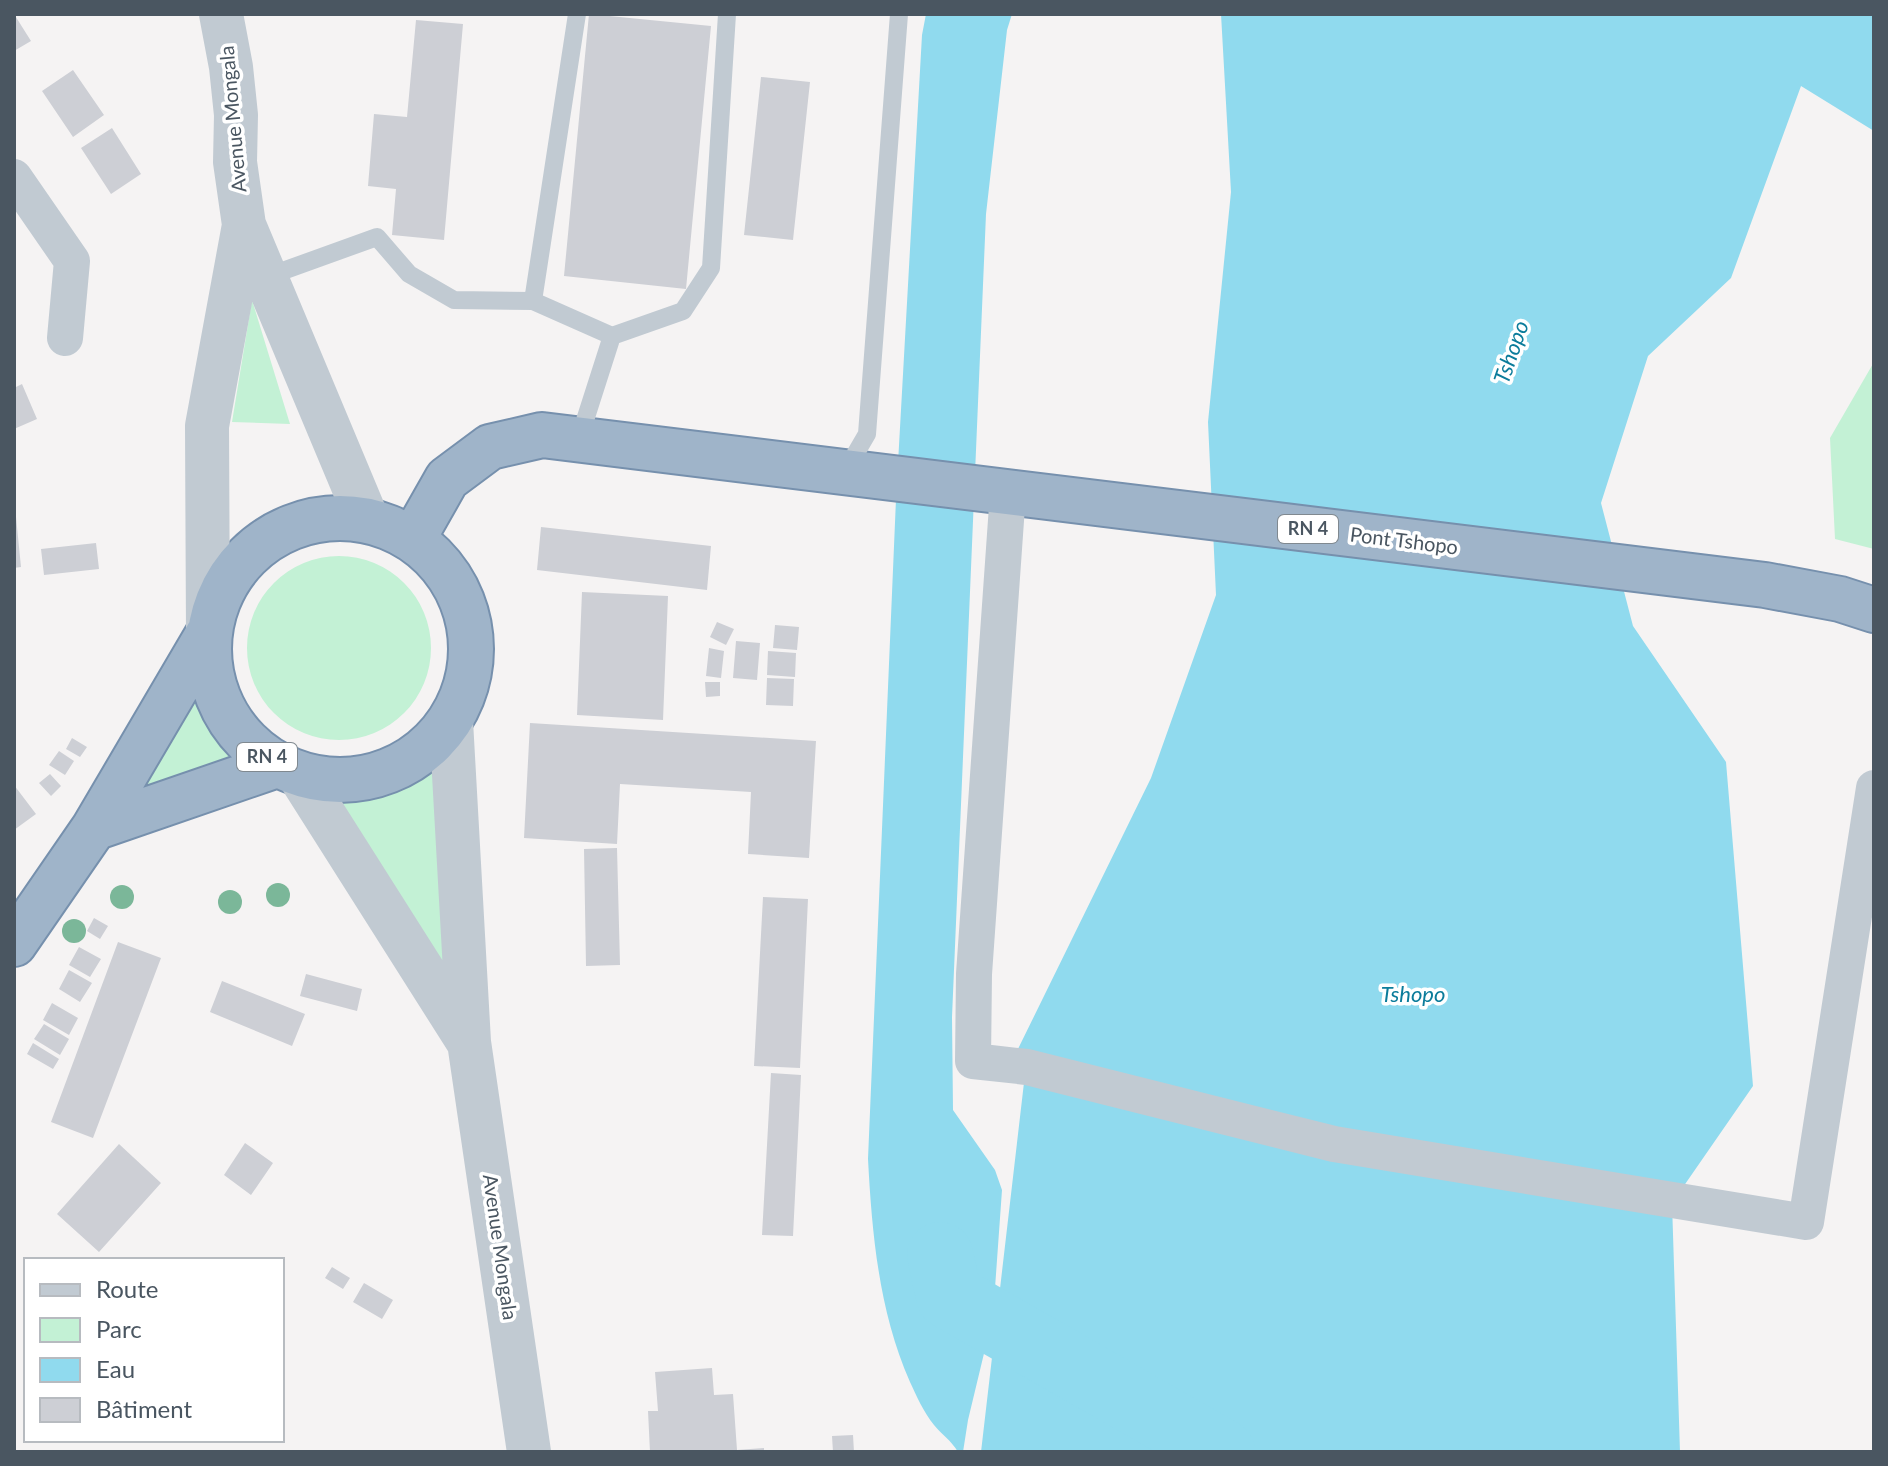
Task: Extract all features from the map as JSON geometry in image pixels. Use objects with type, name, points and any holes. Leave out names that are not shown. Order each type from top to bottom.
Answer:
[{"type":"highway","name":"RN 4","points":[[413,539],[447,479],[490,447],[542,435],[806,467]]},
{"type":"highway","name":"Pont Tshopo","points":[[806,467],[1765,585],[1840,599],[1874,610]]},
{"type":"highway","name":"RN 4","points":[[14,944],[94,828],[208,634],[240,561],[277,532],[321,517],[367,519],[413,539],[449,576],[468,623],[469,674],[451,721],[422,753],[384,774],[342,781],[288,770],[237,732],[213,686],[208,634]]},
{"type":"highway","name":"RN 4","points":[[94,828],[288,770]]},
{"type":"street","name":"Avenue Mongala","points":[[221,14],[231,67],[236,115],[235,162],[244,225]]},
{"type":"street","points":[[14,177],[72,261],[65,338]]},
{"type":"street","points":[[244,225],[367,519]]},
{"type":"street","points":[[208,634],[207,426],[244,225]]},
{"type":"street","points":[[1008,492],[974,974],[973,1061],[1027,1067],[1334,1144],[1806,1222],[1874,788]]},
{"type":"street","name":"Avenue Mongala","points":[[451,721],[469,1042],[529,1452]]},
{"type":"street","points":[[288,770],[469,1042]]},
{"type":"lane","points":[[533,301],[577,14]]},
{"type":"lane","points":[[266,277],[377,237],[409,274],[454,300],[533,301],[612,336],[683,311],[711,268],[727,14]]},
{"type":"lane","points":[[806,467],[831,465],[853,458],[867,434],[899,14]]},
{"type":"lane","points":[[579,439],[612,336]]},
{"type":"green space","points":[[252,300],[290,424],[232,422]]},
{"type":"green space","points":[[1874,362],[1874,549],[1835,539],[1830,438]]},
{"type":"green space","points":[[339,556],[374,563],[404,583],[424,613],[431,648],[424,683],[404,713],[374,733],[339,740],[304,733],[274,713],[254,683],[247,648],[254,613],[274,583],[304,563]]},
{"type":"green space","points":[[193,691],[215,734],[229,752],[248,768],[128,810]]},
{"type":"green space","points":[[438,763],[444,965],[330,797],[386,791]]},
{"type":"water","points":[[926,14],[1012,14],[1007,30],[986,214],[952,1017],[953,1110],[995,1170],[1002,1190],[993,1316],[963,1452],[958,1452],[927,1415],[899,1355],[879,1272],[868,1159],[896,499],[922,35]]},
{"type":"water","name":"Tshopo","points":[[1221,14],[1874,14],[1874,131],[1801,86],[1731,278],[1648,356],[1601,503],[1633,626],[1726,762],[1753,1086],[1672,1203],[1680,1452],[981,1452],[1025,1074],[1017,1051],[1151,778],[1216,595],[1208,422],[1231,192]]},
{"type":"building","points":[[14,14],[31,41],[14,51]]},
{"type":"building","points":[[589,14],[711,26],[686,289],[564,276]]},
{"type":"building","points":[[416,20],[463,24],[444,240],[392,235],[396,189],[368,186],[374,114],[407,117]]},
{"type":"building","points":[[73,70],[104,115],[73,137],[42,91]]},
{"type":"building","points":[[761,77],[810,82],[793,240],[744,235]]},
{"type":"building","points":[[112,128],[141,174],[111,194],[81,148]]},
{"type":"building","points":[[22,384],[37,419],[14,429],[14,388]]},
{"type":"building","points":[[14,518],[21,567],[14,568]]},
{"type":"building","points":[[541,527],[711,546],[707,590],[537,570]]},
{"type":"building","points":[[96,543],[99,569],[44,575],[41,549]]},
{"type":"building","points":[[582,592],[668,596],[663,720],[577,715]]},
{"type":"building","points":[[717,622],[734,629],[726,645],[710,637]]},
{"type":"building","points":[[775,625],[799,627],[797,650],[773,648]]},
{"type":"building","points":[[736,641],[760,643],[757,680],[733,678]]},
{"type":"building","points":[[709,648],[724,651],[721,678],[706,676]]},
{"type":"building","points":[[768,651],[796,653],[795,677],[767,675]]},
{"type":"building","points":[[767,678],[794,679],[793,706],[766,705]]},
{"type":"building","points":[[705,682],[720,682],[720,696],[706,697]]},
{"type":"building","points":[[530,723],[816,741],[809,858],[748,854],[751,792],[620,784],[617,844],[524,838]]},
{"type":"building","points":[[72,738],[87,747],[80,757],[66,749]]},
{"type":"building","points":[[59,751],[74,761],[65,775],[49,765]]},
{"type":"building","points":[[50,774],[61,786],[51,796],[39,783]]},
{"type":"building","points":[[14,785],[36,814],[14,830]]},
{"type":"building","points":[[617,848],[620,965],[586,966],[584,849]]},
{"type":"building","points":[[763,897],[808,899],[800,1068],[754,1066]]},
{"type":"building","points":[[94,918],[108,926],[100,939],[87,931]]},
{"type":"building","points":[[118,942],[161,958],[93,1138],[51,1122]]},
{"type":"building","points":[[79,947],[101,959],[90,977],[69,965]]},
{"type":"building","points":[[69,970],[92,983],[80,1002],[59,989]]},
{"type":"building","points":[[306,974],[362,989],[357,1011],[300,996]]},
{"type":"building","points":[[222,981],[305,1014],[292,1046],[210,1012]]},
{"type":"building","points":[[52,1003],[78,1018],[69,1035],[43,1020]]},
{"type":"building","points":[[44,1024],[69,1039],[60,1055],[34,1039]]},
{"type":"building","points":[[33,1043],[59,1059],[53,1069],[27,1054]]},
{"type":"building","points":[[771,1073],[801,1075],[793,1236],[762,1235]]},
{"type":"building","points":[[245,1143],[273,1163],[251,1195],[224,1175]]},
{"type":"building","points":[[119,1144],[161,1183],[99,1252],[57,1214]]},
{"type":"building","points":[[332,1267],[350,1278],[343,1289],[325,1278]]},
{"type":"building","points":[[364,1283],[393,1300],[382,1319],[353,1302]]},
{"type":"building","points":[[712,1368],[714,1395],[733,1394],[737,1450],[764,1448],[764,1452],[650,1452],[648,1411],[658,1411],[655,1372]]},
{"type":"building","points":[[853,1435],[854,1452],[833,1452],[832,1436]]},
{"type":"waterway","points":[[940,1255],[949,1296],[1222,1452]]}]
